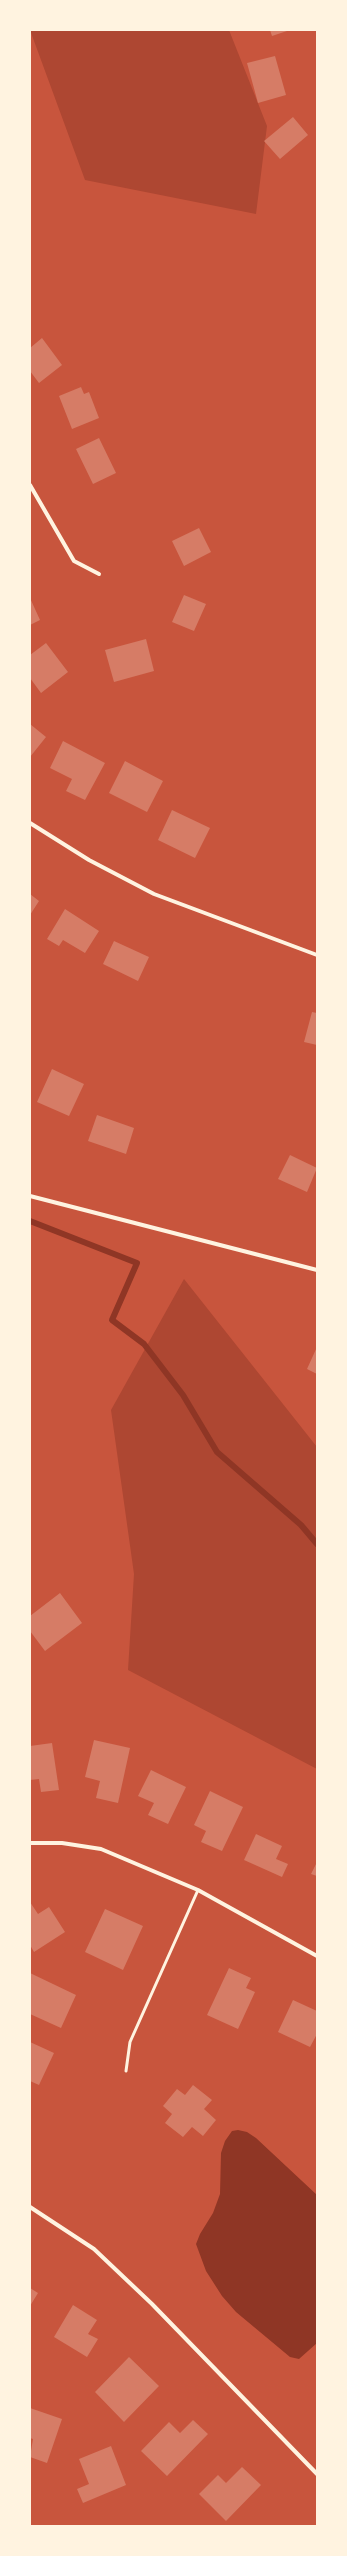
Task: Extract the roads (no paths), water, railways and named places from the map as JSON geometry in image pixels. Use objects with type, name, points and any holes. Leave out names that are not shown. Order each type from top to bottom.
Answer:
[{"type":"street","points":[[30,485],[74,561],[99,574]]},
{"type":"street","points":[[30,823],[89,860],[154,894],[317,955]]},
{"type":"street","points":[[30,1196],[317,1270]]},
{"type":"street","points":[[30,1843],[62,1843],[101,1849],[198,1890],[317,1956]]},
{"type":"street","points":[[30,2207],[94,2249],[152,2304],[317,2474]]},
{"type":"lane","points":[[126,2071],[130,2042],[198,1890]]},
{"type":"waterway","points":[[30,1221],[137,1263],[112,1320],[144,1344],[183,1395],[217,1452],[301,1525],[317,1544]]}]
